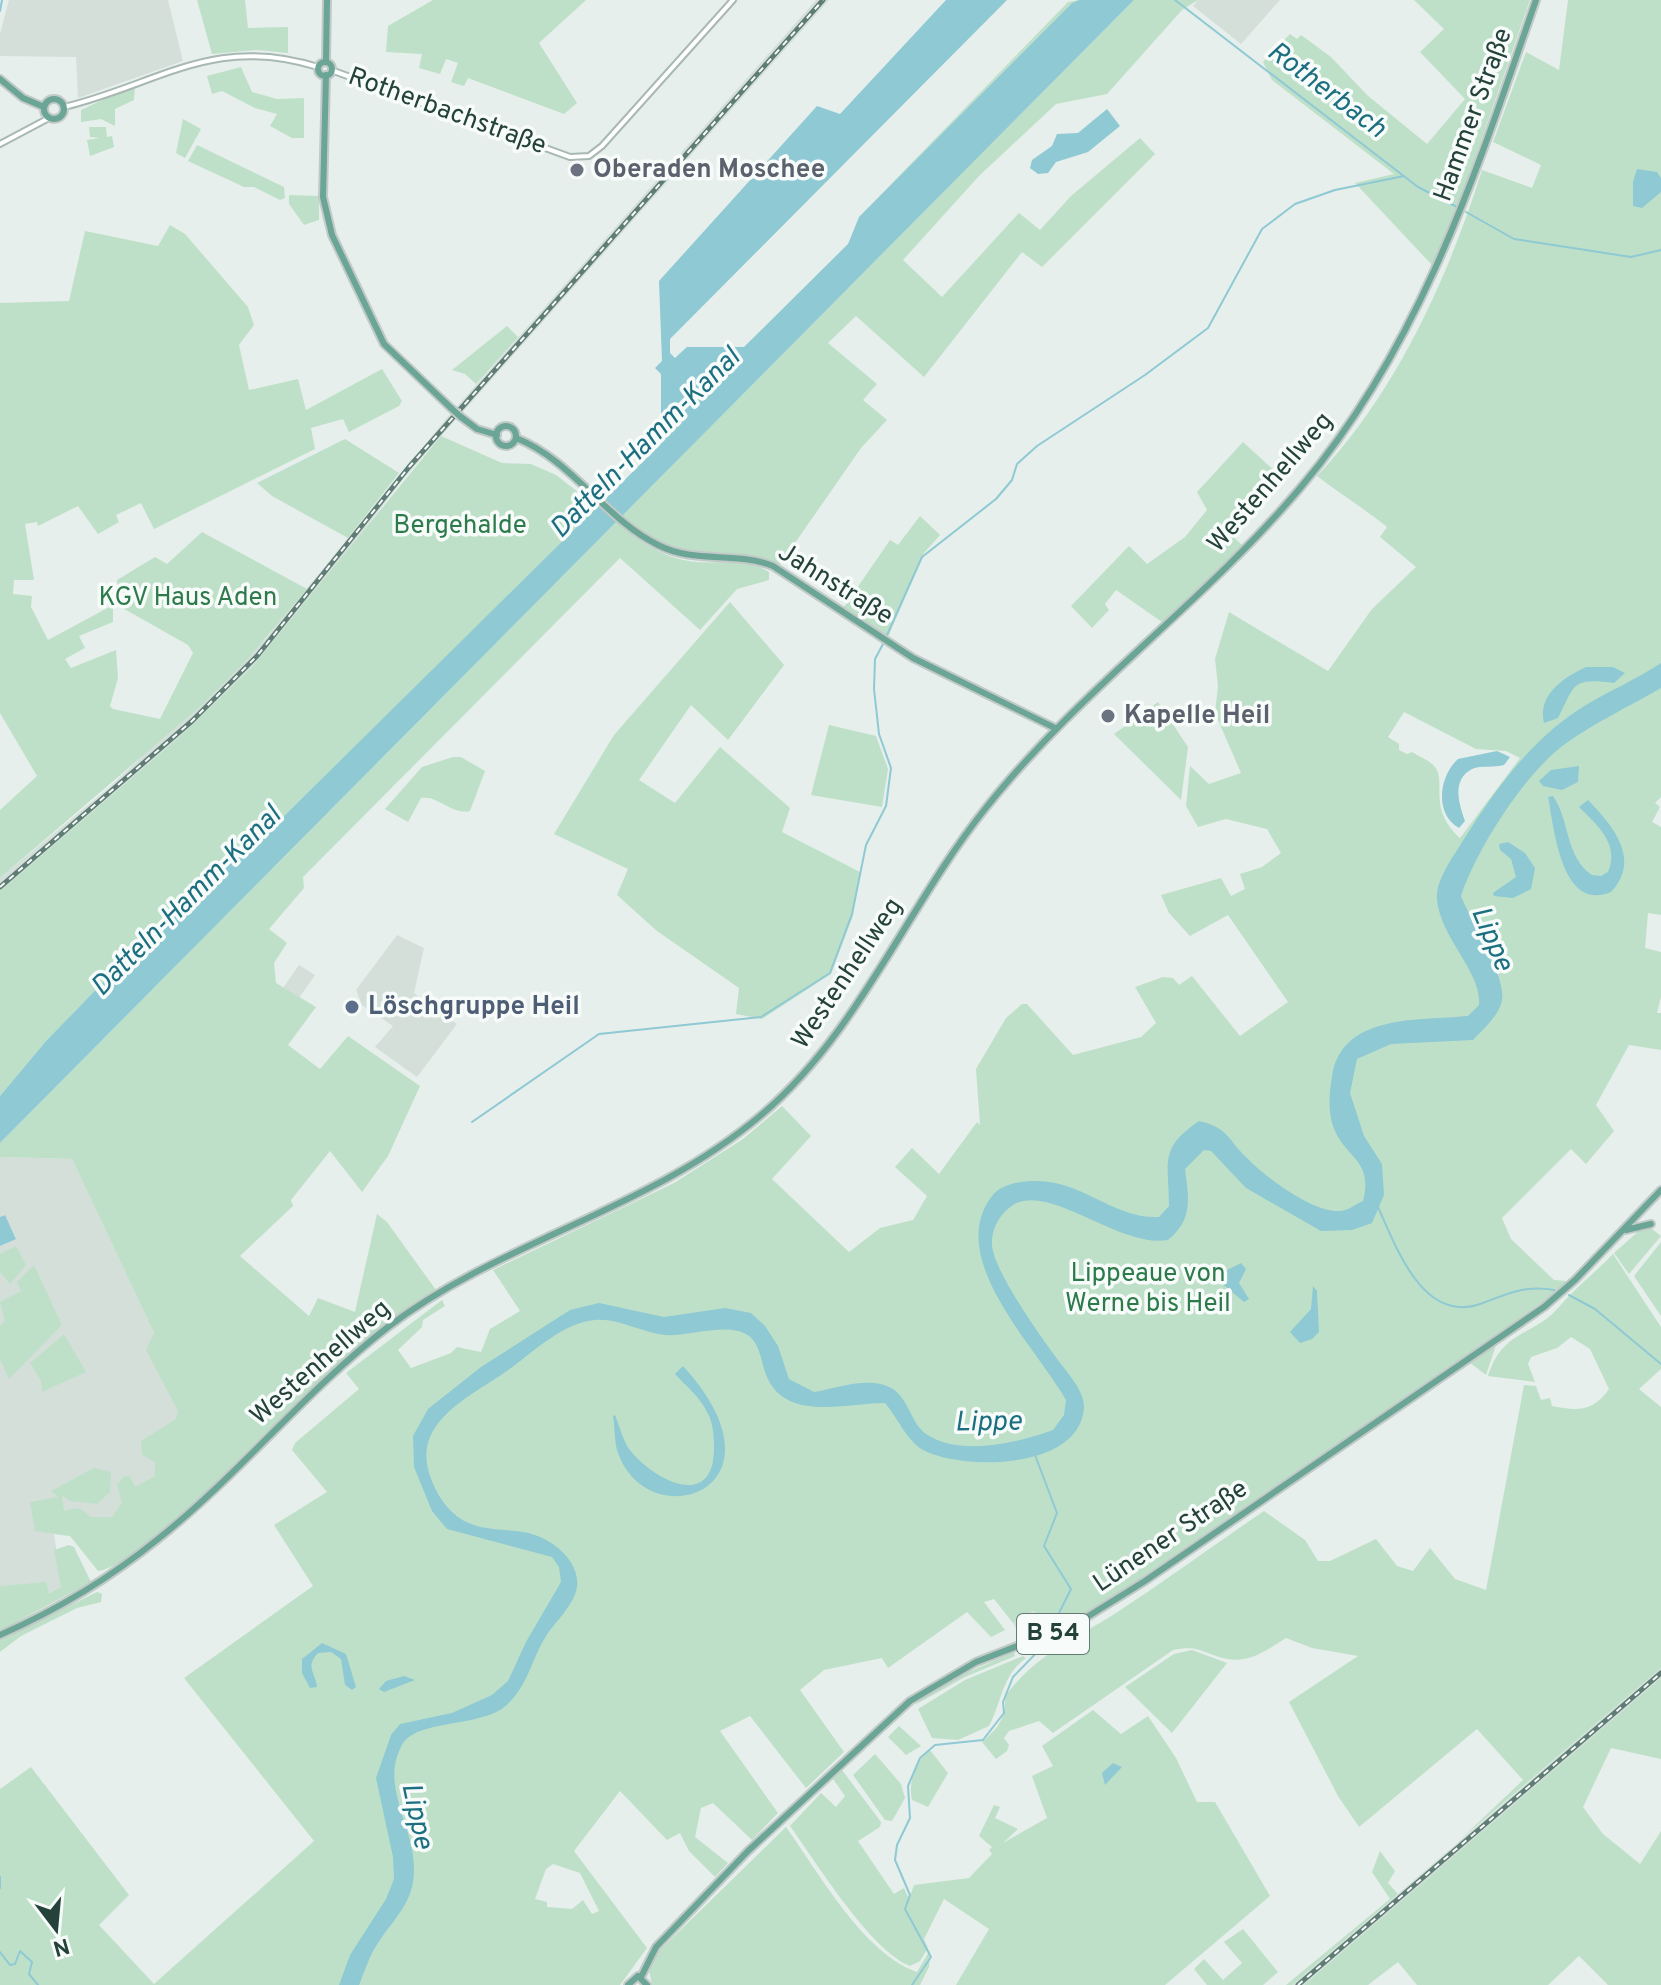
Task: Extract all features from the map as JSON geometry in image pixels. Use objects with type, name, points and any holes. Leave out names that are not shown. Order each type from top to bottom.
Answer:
[{"type":"main road","points":[[327,0],[325,213],[384,344],[477,429],[497,435],[504,445],[510,445],[516,438],[509,427],[501,428],[497,435]]},
{"type":"main road","name":"Hammer Straße","points":[[1448,243],[1536,0]]},
{"type":"main road","points":[[326,62],[318,67],[328,73]]},
{"type":"main road","points":[[0,79],[23,98],[44,107],[49,118],[59,118],[64,107],[54,99],[44,107]]},
{"type":"main road","name":"Westenhellweg","points":[[0,1635],[81,1593],[161,1537],[342,1366],[423,1303],[503,1257],[684,1169],[758,1118],[804,1074],[833,1038],[966,833],[1055,728],[1244,549],[1313,472],[1388,366],[1448,243]]},
{"type":"main road","name":"Jahnstraße","points":[[516,438],[540,450],[644,537],[675,552],[747,558],[780,569],[913,658],[1055,728]]},
{"type":"main road","name":"Lünener Straße","points":[[641,1977],[656,1947],[748,1851],[910,1701],[959,1670],[1052,1635],[1113,1602],[1544,1307],[1661,1190]]},
{"type":"main road","points":[[1623,1231],[1651,1224]]},
{"type":"main road","points":[[628,1985],[633,1978],[641,1977],[647,1985]]},
{"type":"street","name":"Rotherbachstraße","points":[[328,73],[580,158],[602,146],[733,0]]},
{"type":"street","points":[[64,107],[170,69],[223,57],[273,56],[318,67]]},
{"type":"street","points":[[0,144],[49,118]]},
{"type":"shaded area","points":[[9,0],[168,0],[183,61],[78,98],[76,57],[0,56],[0,34]]},
{"type":"shaded area","points":[[816,0],[829,0],[403,479],[334,569],[252,667],[177,739],[0,891],[0,878],[110,787],[267,637],[446,419]]},
{"type":"shaded area","points":[[1198,0],[1280,0],[1241,44],[1193,6]]},
{"type":"shaded area","points":[[397,935],[424,948],[414,993],[457,1024],[417,1077],[375,1047],[393,1026],[362,1005],[356,990]]},
{"type":"shaded area","points":[[299,965],[315,975],[299,998],[283,988]]},
{"type":"shaded area","points":[[0,1157],[72,1159],[154,1333],[198,1398],[164,1489],[82,1549],[70,1536],[54,1534],[62,1587],[0,1614],[0,1246],[16,1238],[4,1215],[0,1217]]},
{"type":"shaded area","points":[[1034,1609],[1042,1619],[1050,1611],[1049,1630],[1022,1641],[1013,1623]]},
{"type":"shaded area","points":[[1661,1668],[1661,1678],[1521,1799],[1304,1985],[1292,1985]]},
{"type":"green space","points":[[197,0],[245,0],[248,28],[288,27],[288,53],[257,50],[212,54]]},
{"type":"green space","points":[[433,0],[586,0],[539,43],[577,103],[564,114],[468,78],[464,86],[451,82],[458,63],[446,59],[440,74],[419,68],[422,54],[386,52],[388,26]]},
{"type":"green space","points":[[1079,0],[1072,3],[859,217],[1068,2]]},
{"type":"green space","points":[[1134,0],[1198,0],[1182,10],[1107,94],[1056,104],[979,176],[903,260],[942,297],[1019,213],[1040,230],[1071,196],[1140,138],[1155,154],[1042,267],[1022,252],[924,377],[856,316],[828,343],[877,384],[863,400],[887,420],[861,448],[779,566],[737,554],[684,549],[666,544],[625,517],[619,524],[664,554],[696,562],[752,565],[769,572],[769,580],[737,589],[700,630],[620,558],[303,877],[304,888],[269,929],[287,943],[274,963],[276,983],[316,1007],[288,1045],[320,1069],[348,1036],[420,1086],[388,1156],[362,1192],[330,1151],[291,1200],[293,1206],[240,1256],[309,1316],[318,1298],[355,1312],[377,1214],[387,1222],[436,1290],[342,1362],[180,1516],[120,1562],[98,1571],[70,1536],[35,1531],[30,1502],[58,1497],[51,1491],[94,1468],[111,1472],[110,1492],[97,1504],[70,1501],[62,1495],[64,1511],[78,1509],[90,1517],[112,1517],[122,1503],[117,1485],[123,1477],[130,1476],[135,1487],[155,1476],[155,1462],[142,1455],[141,1441],[176,1419],[178,1411],[146,1350],[154,1333],[72,1159],[0,1157],[0,1143]]},
{"type":"green space","points":[[1414,0],[1530,0],[1464,190],[1432,265],[1355,183],[1394,174],[1272,80],[1263,62],[1290,34],[1297,39],[1301,35],[1331,57],[1367,95],[1427,144],[1465,99],[1420,52],[1444,29]]},
{"type":"green space","name":"Lippeaue von Werne bis Heil","points":[[1568,0],[1661,0],[1661,797],[1655,803],[1660,807],[1652,822],[1661,827],[1661,915],[1648,913],[1645,948],[1661,952],[1661,997],[1657,1013],[1661,1013],[1661,1050],[1629,1045],[1596,1105],[1614,1131],[1586,1164],[1571,1149],[1502,1218],[1511,1239],[1554,1280],[1566,1281],[1563,1288],[1093,1611],[1048,1631],[1034,1610],[1013,1623],[994,1599],[984,1602],[1005,1630],[991,1637],[967,1612],[888,1668],[882,1658],[824,1670],[800,1690],[844,1752],[806,1788],[750,1716],[720,1731],[778,1813],[752,1840],[713,1803],[701,1808],[695,1837],[728,1863],[715,1877],[689,1851],[680,1833],[667,1840],[620,1791],[574,1851],[647,1948],[620,1985],[0,1985],[0,1789],[31,1767],[129,1895],[99,1925],[154,1984],[314,1841],[184,1678],[313,1586],[274,1525],[327,1492],[292,1450],[295,1443],[359,1389],[346,1373],[442,1300],[445,1306],[423,1320],[422,1327],[398,1350],[411,1368],[451,1353],[457,1347],[481,1352],[490,1329],[520,1311],[493,1270],[674,1183],[743,1139],[782,1106],[811,1136],[772,1179],[849,1252],[880,1228],[913,1220],[927,1196],[895,1167],[912,1148],[939,1174],[977,1122],[980,1125],[976,1069],[1006,1018],[1022,1004],[1027,1004],[1073,1055],[1141,1037],[1156,1023],[1135,987],[1163,977],[1173,978],[1179,985],[1192,976],[1240,1036],[1288,1002],[1228,915],[1190,936],[1169,913],[1161,895],[1221,878],[1231,896],[1245,889],[1240,874],[1262,867],[1281,853],[1267,829],[1226,819],[1198,827],[1186,806],[1190,766],[1209,784],[1241,773],[1215,713],[1218,686],[1215,659],[1229,612],[1328,671],[1372,609],[1416,567],[1380,537],[1387,527],[1317,476],[1371,408],[1395,371],[1436,292],[1482,170],[1532,188],[1541,165],[1493,142],[1526,52],[1559,70]],"holes":[[[1404,712],[1476,749],[1506,751],[1520,758],[1460,838],[1444,816],[1438,772],[1434,766],[1412,752],[1407,754],[1399,750],[1399,744],[1388,737]],[[553,1864],[580,1873],[599,1911],[592,1914],[583,1900],[572,1909],[547,1907],[547,1902],[535,1899],[546,1869]]]},
{"type":"green space","points":[[241,67],[252,92],[277,99],[304,98],[304,138],[292,138],[270,126],[277,114],[255,108],[222,91],[212,94],[207,76]]},
{"type":"green space","points":[[135,85],[134,100],[115,109],[115,126],[101,119],[81,122],[81,110]]},
{"type":"green space","points":[[183,119],[201,129],[185,158],[176,153]]},
{"type":"green space","points":[[89,127],[106,127],[107,137],[112,136],[114,147],[90,156],[87,140],[100,138],[90,137]]},
{"type":"green space","points":[[197,145],[284,187],[285,198],[280,200],[254,187],[244,187],[188,161]]},
{"type":"green space","points":[[289,195],[319,196],[319,220],[304,225],[289,204]]},
{"type":"green space","name":"KGV Haus Aden","points":[[170,225],[185,234],[248,307],[254,325],[239,345],[249,390],[298,379],[306,410],[382,369],[402,401],[399,406],[349,432],[343,419],[311,428],[315,449],[154,529],[141,503],[116,515],[119,522],[98,534],[78,506],[38,526],[37,522],[25,524],[34,580],[14,580],[13,594],[32,596],[31,607],[48,640],[113,605],[113,622],[79,636],[85,648],[65,659],[71,668],[116,650],[118,678],[110,706],[113,709],[160,719],[193,653],[188,645],[119,606],[117,580],[155,557],[167,564],[202,532],[307,589],[245,662],[202,705],[0,878],[0,810],[37,776],[0,713],[0,303],[69,301],[85,231],[158,246]]},
{"type":"green space","points":[[507,326],[518,337],[476,384],[465,374],[452,370]]},
{"type":"green space","name":"Bergehalde","points":[[441,436],[502,463],[531,464],[556,475],[592,503],[599,497],[606,501],[277,823],[156,928],[46,1041],[0,1096],[0,891],[177,739],[252,667]]},
{"type":"green space","points":[[345,439],[399,473],[348,538],[272,496],[257,483]]},
{"type":"green space","points":[[1243,442],[1277,473],[1225,529],[1243,546],[1162,622],[1116,590],[1105,604],[1109,610],[1092,628],[1071,606],[1129,546],[1147,564],[1185,537],[1207,510],[1197,492]]},
{"type":"green space","points":[[920,516],[940,535],[924,553],[888,637],[844,607],[890,540],[898,545]]},
{"type":"green space","points":[[730,602],[784,665],[728,740],[691,705],[639,780],[675,803],[720,747],[790,808],[782,832],[860,872],[853,916],[831,974],[762,1019],[736,1014],[739,988],[657,931],[617,895],[628,869],[554,834],[614,735]]},
{"type":"green space","points":[[1158,702],[1188,747],[1181,800],[1114,734]]},
{"type":"green space","points":[[829,725],[876,736],[888,769],[882,807],[811,795]]},
{"type":"green space","points":[[461,757],[485,771],[470,811],[421,798],[408,822],[385,809],[422,767]]},
{"type":"green space","points":[[1641,1229],[1652,1229],[1661,1236],[1629,1274],[1614,1253]]},
{"type":"green space","points":[[1661,1242],[1661,1316],[1634,1276]]},
{"type":"green space","points":[[16,1246],[26,1265],[10,1284],[0,1272],[0,1254]]},
{"type":"green space","points":[[1613,1254],[1661,1327],[1661,1369],[1639,1389],[1661,1407],[1661,1668],[1461,1839],[1523,1780],[1477,1729],[1359,1827],[1338,1796],[1289,1702],[1358,1656],[1312,1648],[1286,1638],[1259,1654],[1236,1660],[1196,1649],[1173,1650],[1053,1733],[1039,1721],[1009,1731],[1004,1738],[1009,1745],[1007,1751],[996,1759],[982,1742],[1000,1722],[1005,1697],[1028,1670],[1264,1511],[1305,1540],[1318,1561],[1330,1561],[1376,1539],[1397,1566],[1413,1571],[1430,1548],[1455,1579],[1486,1590],[1524,1385],[1536,1386],[1541,1400],[1550,1398],[1552,1406],[1569,1409],[1591,1406],[1609,1389],[1590,1349],[1571,1337],[1557,1348],[1531,1357],[1528,1364],[1535,1382],[1488,1376],[1494,1361],[1510,1341],[1549,1317]]},
{"type":"green space","points":[[34,1265],[62,1325],[9,1379],[0,1360],[0,1326],[5,1321],[0,1302],[21,1291],[17,1282]]},
{"type":"green space","points":[[64,1334],[86,1372],[42,1392],[41,1381],[30,1363]]},
{"type":"green space","points":[[1496,1345],[1486,1375],[1469,1362]]},
{"type":"green space","points":[[69,1545],[74,1547],[91,1582],[0,1631],[0,1586],[46,1582],[49,1593],[61,1587],[54,1550]]},
{"type":"green space","points":[[97,1592],[102,1594],[101,1602],[77,1608],[21,1636],[0,1652],[0,1640]]},
{"type":"green space","points":[[1192,1650],[1227,1663],[1172,1733],[1125,1687],[1174,1654]]},
{"type":"green space","points":[[1014,1652],[1015,1656],[965,1677],[915,1705],[939,1685]]},
{"type":"green space","points":[[1023,1656],[1026,1658],[1007,1681],[989,1726],[958,1740],[932,1738],[918,1709],[965,1680]]},
{"type":"green space","points":[[1661,1678],[1661,1759],[1611,1748],[1583,1807],[1603,1834],[1640,1864],[1661,1831],[1661,1985],[1608,1985],[1579,1956],[1548,1985],[1417,1985],[1398,1962],[1368,1985],[1304,1985]]},
{"type":"green space","points":[[1093,1710],[1121,1734],[1148,1716],[1176,1758],[1197,1802],[1215,1802],[1270,1896],[1165,1985],[956,1985],[989,1929],[944,1899],[924,1939],[928,1948],[920,1961],[910,1966],[894,1957],[861,1924],[790,1826],[821,1793],[836,1807],[845,1796],[833,1779],[842,1770],[881,1822],[880,1827],[858,1841],[894,1894],[904,1888],[909,1899],[914,1885],[969,1878],[992,1854],[989,1850],[992,1847],[979,1836],[994,1805],[1000,1807],[995,1818],[1018,1829],[1003,1843],[1047,1818],[1032,1776],[1053,1766],[1042,1746]]},
{"type":"green space","points":[[899,1726],[921,1746],[906,1755],[888,1737]]},
{"type":"green space","points":[[930,1750],[948,1773],[928,1807],[912,1800],[911,1786],[917,1766]]},
{"type":"green space","points":[[875,1754],[901,1784],[905,1798],[892,1821],[885,1820],[853,1775]]},
{"type":"green space","points":[[786,1827],[844,1910],[878,1948],[917,1972],[930,1950],[929,1967],[920,1985],[652,1985],[649,1970],[659,1951]]},
{"type":"green space","points":[[1380,1851],[1395,1871],[1388,1883],[1398,1894],[1292,1985],[1286,1985],[1390,1899],[1372,1872]]},
{"type":"green space","points":[[1243,1929],[1278,1972],[1263,1985],[1207,1985],[1194,1969],[1204,1959],[1223,1980],[1242,1963],[1224,1942]]},
{"type":"water","name":"Datteln-Hamm-Kanal","points":[[946,0],[1007,0],[670,339],[670,353],[675,358],[687,347],[744,347],[848,244],[859,217],[1072,3],[1079,0],[1134,0],[0,1143],[0,1096],[46,1041],[156,928],[277,823],[661,444],[661,374],[655,368],[662,361],[659,281],[817,106],[840,114]]},
{"type":"water","points":[[1107,109],[1120,126],[1088,152],[1056,162],[1048,173],[1038,174],[1030,168],[1032,160],[1052,146],[1057,134],[1078,133]]},
{"type":"water","points":[[1637,169],[1657,172],[1661,178],[1661,192],[1642,208],[1633,206],[1633,182]]},
{"type":"water","points":[[1661,663],[1661,688],[1576,736],[1534,774],[1490,835],[1468,877],[1461,896],[1502,989],[1502,1000],[1494,1017],[1473,1040],[1391,1044],[1357,1059],[1350,1093],[1364,1136],[1382,1164],[1384,1195],[1372,1223],[1352,1230],[1321,1231],[1246,1188],[1211,1151],[1204,1150],[1185,1169],[1188,1199],[1185,1217],[1168,1240],[1148,1240],[1127,1234],[1042,1201],[1024,1201],[1009,1208],[1002,1216],[992,1240],[1001,1271],[1030,1321],[1075,1382],[1083,1401],[1078,1428],[1063,1443],[1042,1454],[1017,1460],[965,1461],[941,1457],[917,1446],[885,1403],[819,1407],[788,1400],[776,1391],[767,1377],[753,1340],[741,1332],[720,1330],[665,1335],[604,1320],[584,1322],[561,1332],[449,1412],[429,1439],[426,1456],[430,1476],[445,1504],[471,1524],[527,1533],[551,1543],[571,1562],[577,1587],[569,1606],[546,1636],[518,1692],[503,1708],[478,1718],[420,1731],[402,1745],[394,1776],[413,1854],[411,1892],[375,1948],[359,1985],[339,1985],[350,1955],[386,1899],[394,1879],[393,1857],[376,1778],[391,1735],[400,1724],[452,1713],[492,1695],[508,1681],[526,1642],[561,1582],[559,1567],[552,1557],[447,1529],[432,1511],[414,1467],[413,1436],[428,1409],[481,1367],[570,1310],[599,1303],[664,1317],[725,1308],[751,1313],[765,1326],[778,1346],[789,1379],[814,1392],[864,1383],[884,1385],[903,1399],[926,1434],[940,1441],[955,1445],[989,1446],[1053,1430],[1064,1415],[1066,1400],[1000,1302],[979,1247],[980,1220],[992,1196],[1012,1184],[1048,1182],[1081,1192],[1131,1214],[1159,1217],[1169,1206],[1171,1149],[1199,1121],[1222,1131],[1265,1175],[1303,1200],[1340,1211],[1363,1201],[1365,1187],[1361,1167],[1338,1137],[1330,1114],[1331,1083],[1338,1056],[1350,1041],[1385,1024],[1468,1016],[1479,1005],[1474,980],[1440,914],[1437,892],[1446,868],[1489,801],[1532,748],[1586,705]]},
{"type":"water","points":[[1586,667],[1613,667],[1625,673],[1614,683],[1589,681],[1576,686],[1558,718],[1544,723],[1545,704],[1554,688]]},
{"type":"water","points":[[1497,751],[1510,757],[1504,765],[1472,769],[1461,779],[1458,793],[1465,821],[1459,828],[1451,822],[1443,804],[1443,785],[1447,775],[1458,759]]},
{"type":"water","points":[[1579,766],[1578,782],[1562,790],[1543,786],[1539,781],[1551,770]]},
{"type":"water","points":[[1553,796],[1572,848],[1583,867],[1592,875],[1601,876],[1608,872],[1611,853],[1605,836],[1579,807],[1588,800],[1614,831],[1624,855],[1624,867],[1620,880],[1611,892],[1594,895],[1581,890],[1571,879],[1557,846],[1548,797]]},
{"type":"water","points":[[1508,842],[1525,853],[1535,868],[1531,889],[1513,898],[1494,896],[1493,893],[1516,877],[1511,859],[1500,850],[1499,844]]},
{"type":"water","points":[[5,1215],[16,1239],[0,1246],[0,1217]]},
{"type":"water","points":[[1241,1263],[1246,1269],[1239,1283],[1249,1299],[1244,1302],[1220,1282],[1223,1272]]},
{"type":"water","points":[[1313,1286],[1317,1291],[1319,1332],[1312,1339],[1300,1343],[1290,1332],[1311,1309]]},
{"type":"water","points":[[683,1366],[714,1409],[725,1444],[720,1471],[704,1488],[682,1496],[657,1493],[634,1479],[618,1453],[613,1416],[629,1449],[652,1471],[680,1484],[693,1485],[704,1480],[711,1468],[713,1429],[701,1401],[675,1374]]},
{"type":"water","points":[[322,1643],[346,1654],[356,1687],[352,1690],[345,1685],[341,1659],[331,1652],[318,1653],[314,1658],[311,1666],[317,1687],[310,1688],[302,1673],[302,1659]]},
{"type":"water","points":[[404,1676],[415,1680],[384,1692],[379,1689],[386,1681]]},
{"type":"water","points":[[1113,1763],[1122,1767],[1105,1785],[1102,1773]]},
{"type":"waterway","points":[[0,11],[2,0]]},
{"type":"waterway","name":"Rotherbach","points":[[1175,0],[1418,187],[1457,207]]},
{"type":"waterway","points":[[887,635],[922,557],[996,499],[1012,480],[1017,464],[1037,446],[1145,375],[1208,328],[1262,229],[1295,204],[1335,190],[1404,176]]},
{"type":"waterway","name":"Rotherbach","points":[[1466,212],[1514,239],[1631,257],[1661,250]]},
{"type":"waterway","points":[[472,1122],[599,1034],[761,1017],[830,973],[852,914],[866,845],[886,806],[891,768],[879,734],[874,689],[875,659],[883,644]]},
{"type":"waterway","points":[[1378,1207],[1404,1262],[1429,1294],[1444,1304],[1462,1307],[1526,1289],[1554,1290]]},
{"type":"waterway","points":[[1569,1295],[1595,1309],[1661,1364]]},
{"type":"waterway","points":[[1035,1455],[1057,1513],[1044,1546],[1071,1589],[1051,1629]]},
{"type":"waterway","points":[[912,1985],[931,1957],[905,1909],[910,1895],[895,1860],[897,1845],[910,1818],[908,1786],[920,1758],[935,1745],[983,1740],[1004,1713],[1003,1702],[1013,1677],[1046,1643]]},
{"type":"waterway","points":[[0,1877],[0,1888]]},
{"type":"waterway","points":[[0,1952],[10,1965],[15,1964],[20,1951],[32,1962],[29,1974],[38,1985]]},
{"type":"railway","points":[[0,887],[192,721],[257,656],[409,467],[823,0]]},
{"type":"railway","points":[[1298,1985],[1661,1673]]},
{"type":"place","name":"Oberaden Moschee","points":[[577,170]]},
{"type":"place","name":"Kapelle Heil","points":[[1108,716]]},
{"type":"place","name":"Löschgruppe Heil","points":[[352,1007]]},
{"type":"water label","name":"Lippe","points":[[1491,939]]},
{"type":"water label","name":"Lippe","points":[[988,1423]]},
{"type":"water label","name":"Lippe","points":[[416,1816]]}]
